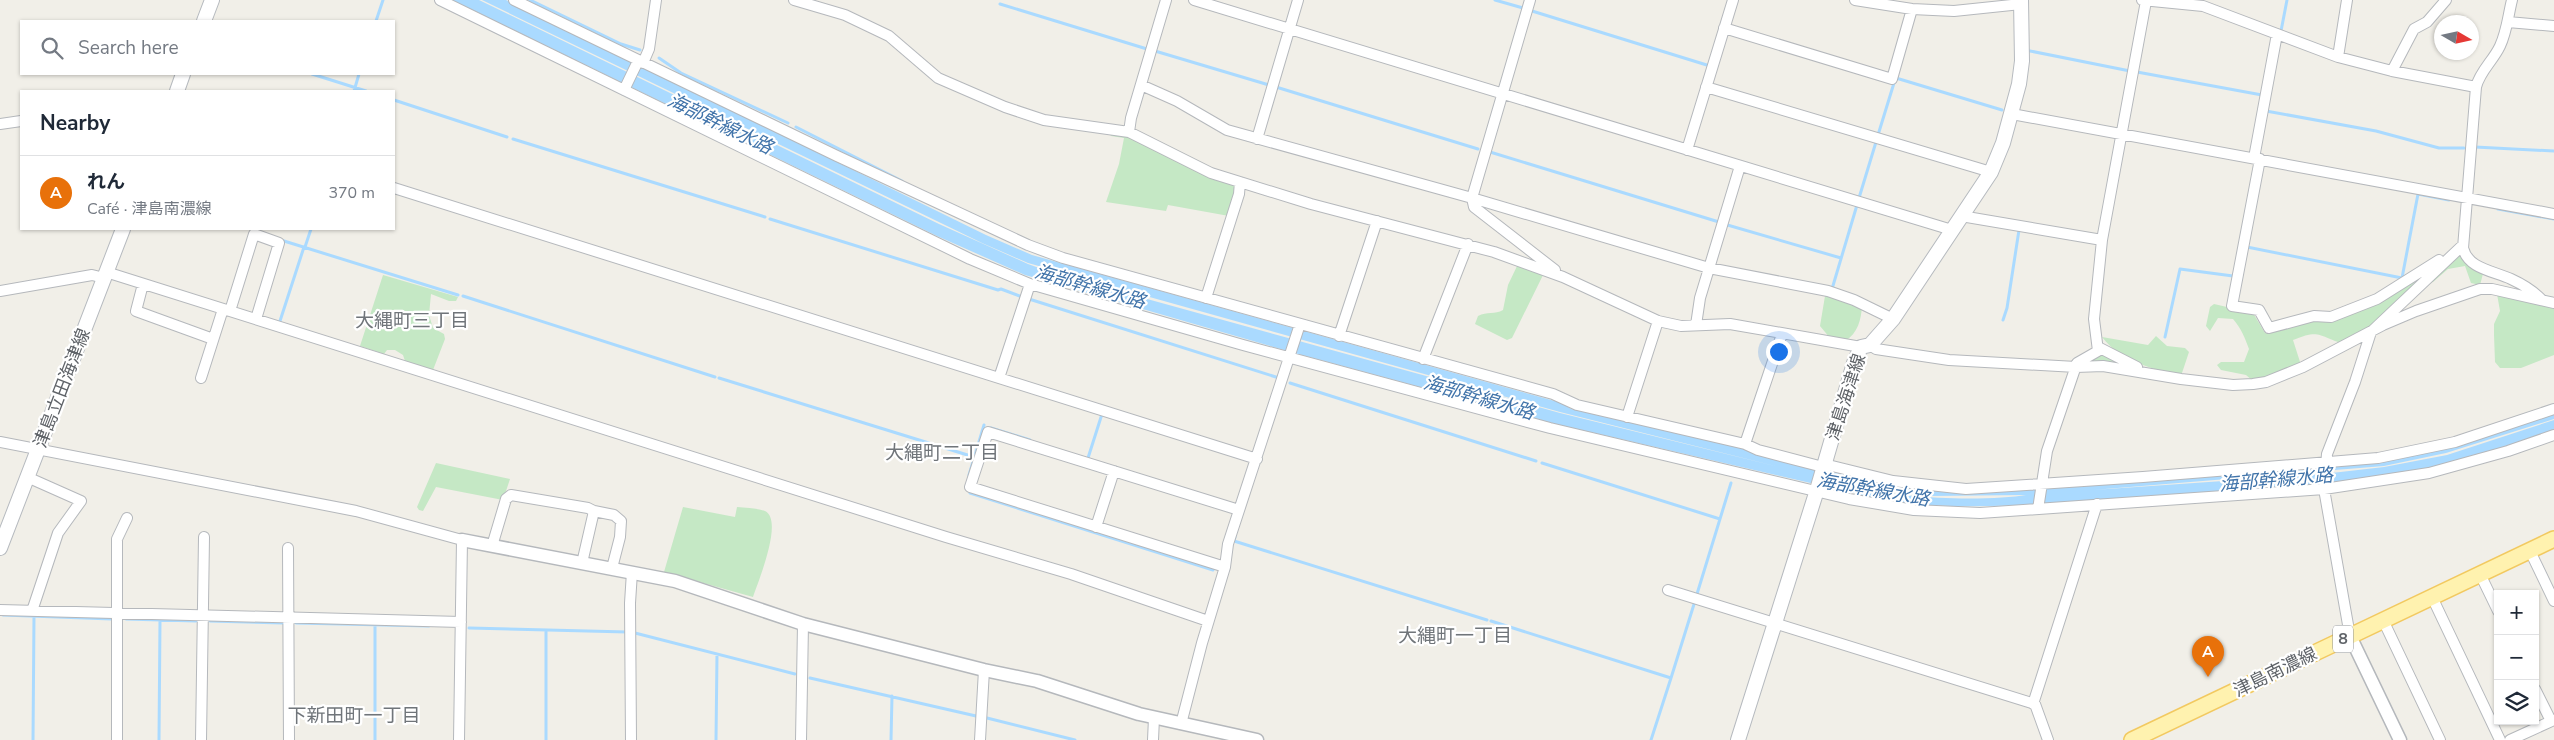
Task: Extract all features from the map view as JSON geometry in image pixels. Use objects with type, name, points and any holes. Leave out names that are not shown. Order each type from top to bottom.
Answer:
[{"type":"main road","points":[[204,20],[212,0]]},
{"type":"main road","name":"津島海津線","points":[[1738,740],[1817,489],[1854,363],[1865,346],[1893,319],[1991,172],[2012,114],[2020,84],[2022,61],[2021,2]]},
{"type":"main road","points":[[177,90],[184,75]]},
{"type":"main road","name":"津島立田海津線","points":[[0,548],[123,230]]},
{"type":"main road","name":"津島南濃線","points":[[2132,740],[2554,539]]},
{"type":"street","points":[[440,0],[970,258],[1030,284],[1290,358],[1550,428],[1817,489],[1849,499],[1914,510],[1980,513],[2038,507],[2324,487],[2429,473],[2508,451],[2554,435]]},
{"type":"street","points":[[514,0],[640,62],[1028,245],[1063,258],[1553,394],[1576,405],[1746,444],[1758,450],[1868,477],[1929,487],[1966,489],[2378,458],[2455,442],[2554,409]]},
{"type":"street","points":[[625,89],[649,49],[656,0]]},
{"type":"street","points":[[794,0],[845,15],[890,36],[938,78],[1005,107],[1044,120],[1129,132],[1211,173],[1377,221],[1468,244],[1564,277],[1658,321],[1681,326],[1730,324],[1949,360],[2076,367],[2103,366],[2144,371],[2181,379],[2234,385],[2266,382],[2303,367],[2416,311],[2480,289],[2492,288],[2554,303]]},
{"type":"street","points":[[1129,132],[1166,0]]},
{"type":"street","points":[[1194,0],[1952,230]]},
{"type":"street","points":[[1257,139],[1298,0]]},
{"type":"street","points":[[1530,0],[1472,198],[1474,207],[1564,277]]},
{"type":"street","points":[[1687,150],[1733,0]]},
{"type":"street","points":[[1855,0],[1912,8],[1964,10],[2021,2]]},
{"type":"street","points":[[2142,0],[2204,3],[2338,57],[2392,71],[2476,87]]},
{"type":"street","points":[[2338,57],[2347,0]]},
{"type":"street","points":[[2392,71],[2414,29],[2427,22],[2446,0]]},
{"type":"street","points":[[2451,0],[2456,0]]},
{"type":"street","points":[[2512,0],[2508,22],[2499,47],[2478,78],[2476,87],[2463,245],[2468,260],[2476,266],[2522,284],[2542,299]]},
{"type":"street","points":[[2038,507],[2047,452],[2077,363],[2098,350],[2094,319],[2102,240],[2146,1]]},
{"type":"street","points":[[1724,28],[1892,80],[1912,8]]},
{"type":"street","points":[[2508,22],[2554,26]]},
{"type":"street","points":[[2277,34],[2232,306],[2259,310],[2269,328],[2314,316],[2331,317],[2377,300],[2463,245]]},
{"type":"street","points":[[1141,85],[1177,101],[1227,130],[1472,198],[1709,268],[1828,291],[1854,300],[1893,319]]},
{"type":"street","points":[[1706,87],[1991,172]]},
{"type":"street","points":[[2012,114],[2554,214]]},
{"type":"street","points":[[0,124],[20,121]]},
{"type":"street","points":[[1696,325],[1700,298],[1740,166]]},
{"type":"street","points":[[1206,298],[1239,194],[1240,182]]},
{"type":"street","points":[[395,188],[1257,459]]},
{"type":"street","points":[[1961,216],[2102,240]]},
{"type":"street","points":[[1339,336],[1377,221]]},
{"type":"street","points":[[201,378],[213,339],[226,310],[254,234],[279,242],[256,319]]},
{"type":"street","points":[[1423,359],[1468,244]]},
{"type":"street","points":[[2400,740],[2350,636],[2324,487],[2326,463],[2371,332],[2463,245]]},
{"type":"street","points":[[0,291],[92,275],[105,275],[143,284],[946,537],[1071,574],[1208,621]]},
{"type":"street","points":[[143,284],[136,311],[213,339]]},
{"type":"street","points":[[1000,378],[1030,284]]},
{"type":"street","points":[[1627,417],[1658,321]]},
{"type":"street","points":[[1181,724],[1224,568],[1228,544],[1300,324]]},
{"type":"street","points":[[1746,444],[1782,334]]},
{"type":"street","points":[[2098,346],[2144,371]]},
{"type":"street","points":[[1224,568],[970,487],[988,432],[1239,510]]},
{"type":"street","points":[[0,442],[38,451],[213,482],[356,511],[462,540],[632,572],[710,591],[803,624],[984,670],[1037,681],[1154,718],[1257,740]]},
{"type":"street","points":[[1096,527],[1114,471]]},
{"type":"street","points":[[27,477],[81,501],[58,533],[32,611]]},
{"type":"street","points":[[492,546],[506,499],[511,495],[588,508],[614,515],[621,521],[620,537],[612,568]]},
{"type":"street","points":[[2048,740],[2033,704],[2097,504]]},
{"type":"street","points":[[582,563],[594,511]]},
{"type":"street","points":[[117,740],[117,539],[127,518]]},
{"type":"street","points":[[201,740],[204,538]]},
{"type":"street","points":[[459,740],[462,540]]},
{"type":"street","points":[[288,548],[289,740]]},
{"type":"street","points":[[2530,551],[2554,602]]},
{"type":"street","points":[[631,740],[630,603],[632,572]]},
{"type":"street","points":[[2480,574],[2494,603]]},
{"type":"street","points":[[1668,590],[2033,704]]},
{"type":"street","points":[[2432,597],[2500,740]]},
{"type":"street","points":[[0,610],[202,617],[461,622]]},
{"type":"street","points":[[2383,620],[2440,740]]},
{"type":"street","points":[[801,740],[803,624]]},
{"type":"street","points":[[980,740],[984,670]]},
{"type":"street","points":[[2510,740],[2552,720],[2539,696]]},
{"type":"street","points":[[1154,718],[1154,740]]},
{"type":"green space","points":[[1108,131],[1127,134],[1235,185],[1236,190],[1229,216],[1168,205],[1166,211],[1106,202],[1119,164],[1124,138],[1111,136]]},
{"type":"green space","points":[[2459,254],[2484,270],[2480,285],[2471,283],[2465,266],[2448,269],[2433,282],[2428,283]]},
{"type":"green space","points":[[1518,264],[1544,273],[1512,338],[1507,340],[1475,324],[1478,316],[1503,310],[1508,285]]},
{"type":"green space","points":[[383,275],[458,297],[456,301],[449,301],[431,294],[429,315],[433,328],[444,334],[445,339],[433,370],[405,361],[403,355],[395,350],[387,350],[384,354],[360,346]]},
{"type":"green space","points":[[2413,281],[2416,282],[2415,285],[2383,317],[2345,344],[2315,334],[2293,340],[2301,365],[2253,381],[2246,375],[2221,370],[2217,365],[2221,362],[2244,362],[2249,349],[2233,319],[2218,318],[2210,331],[2206,326],[2210,307],[2214,304],[2253,313],[2265,333],[2311,319]]},
{"type":"green space","points":[[1828,293],[1862,306],[1858,326],[1845,341],[1830,338],[1820,326],[1825,296]]},
{"type":"green space","points":[[2497,294],[2554,306],[2554,355],[2521,368],[2500,368],[2495,362],[2494,324],[2500,311]]},
{"type":"green space","points":[[2156,336],[2167,346],[2185,348],[2189,352],[2181,376],[2138,363],[2118,352],[2102,337],[2148,345]]},
{"type":"green space","points":[[2100,351],[2133,367],[2079,364]]},
{"type":"green space","points":[[436,463],[510,479],[503,500],[436,487],[423,511],[419,510],[417,507]]},
{"type":"green space","points":[[683,507],[735,517],[737,507],[751,508],[765,511],[770,517],[772,526],[771,538],[753,597],[664,572]]},
{"type":"water","name":"海部幹線水路","points":[[452,0],[479,0],[939,224],[1028,264],[1053,273],[1560,413],[1807,474],[1560,412],[1028,263],[982,243],[482,0],[506,0],[986,235],[1032,255],[1562,403],[1571,409],[1746,449],[1754,454],[1824,471],[1931,490],[2382,460],[2554,412],[2554,419],[2446,453],[2384,466],[2093,490],[2323,474],[2384,467],[2447,455],[2554,420],[2554,430],[2492,451],[2408,472],[2323,484],[2008,506],[1915,504],[1884,500],[1556,424],[1291,352],[1025,275],[937,236]],"holes":[[[1865,486],[1930,496],[2026,495],[1991,498],[1920,497],[1879,491]]]},
{"type":"waterway","points":[[376,20],[383,0]]},
{"type":"waterway","points":[[530,0],[621,44],[640,50]]},
{"type":"waterway","points":[[1495,0],[1523,8]]},
{"type":"waterway","points":[[2281,31],[2287,0]]},
{"type":"waterway","points":[[1000,4],[1147,49]]},
{"type":"waterway","points":[[1532,11],[1710,66]]},
{"type":"waterway","points":[[1155,51],[1269,85]]},
{"type":"waterway","points":[[2030,51],[2130,71]]},
{"type":"waterway","points":[[659,58],[681,73],[788,123]]},
{"type":"waterway","points":[[2137,72],[2262,95]]},
{"type":"waterway","points":[[315,75],[363,90]]},
{"type":"waterway","points":[[354,90],[359,75]]},
{"type":"waterway","points":[[1896,78],[2002,110]]},
{"type":"waterway","points":[[1878,135],[1894,83]]},
{"type":"waterway","points":[[1277,84],[1276,87],[1478,149]]},
{"type":"waterway","points":[[395,100],[507,137]]},
{"type":"waterway","points":[[2266,111],[2376,131],[2439,148],[2464,148]]},
{"type":"waterway","points":[[796,127],[902,181]]},
{"type":"waterway","points":[[513,139],[765,217]]},
{"type":"waterway","points":[[1859,198],[1876,142]]},
{"type":"waterway","points":[[2475,147],[2554,151]]},
{"type":"waterway","points":[[1490,152],[1719,222]]},
{"type":"waterway","points":[[2247,247],[2402,278],[2418,194],[2449,200]]},
{"type":"waterway","points":[[1832,289],[1857,205]]},
{"type":"waterway","points":[[2498,209],[2554,219]]},
{"type":"waterway","points":[[770,219],[1022,297]]},
{"type":"waterway","points":[[1724,224],[1841,258]]},
{"type":"waterway","points":[[305,247],[311,230]]},
{"type":"waterway","points":[[2003,320],[2007,308],[2019,230],[2021,230]]},
{"type":"waterway","points":[[284,241],[458,295]]},
{"type":"waterway","points":[[280,321],[304,247]]},
{"type":"waterway","points":[[2165,337],[2180,269],[2233,276]]},
{"type":"waterway","points":[[463,296],[715,377]]},
{"type":"waterway","points":[[1029,299],[1279,378]]},
{"type":"waterway","points":[[719,378],[974,457]]},
{"type":"waterway","points":[[1290,383],[1536,461]]},
{"type":"waterway","points":[[1088,458],[1102,414]]},
{"type":"waterway","points":[[969,475],[984,425]]},
{"type":"waterway","points":[[991,428],[1030,440]]},
{"type":"waterway","points":[[1542,463],[1720,519]]},
{"type":"waterway","points":[[1697,594],[1731,483]]},
{"type":"waterway","points":[[970,493],[1213,570]]},
{"type":"waterway","points":[[1235,537],[1234,541],[1487,620]]},
{"type":"waterway","points":[[1671,678],[1695,601]]},
{"type":"waterway","points":[[3,615],[112,619]]},
{"type":"waterway","points":[[33,740],[34,616]]},
{"type":"waterway","points":[[126,619],[196,621]]},
{"type":"waterway","points":[[159,740],[160,620]]},
{"type":"waterway","points":[[210,621],[283,623]]},
{"type":"waterway","points":[[1491,621],[1671,678],[1651,740]]},
{"type":"waterway","points":[[296,623],[429,626]]},
{"type":"waterway","points":[[375,625],[375,740]]},
{"type":"waterway","points":[[469,628],[627,632]]},
{"type":"waterway","points":[[546,630],[546,740]]},
{"type":"waterway","points":[[635,633],[795,674]]},
{"type":"waterway","points":[[716,740],[717,654]]},
{"type":"waterway","points":[[810,678],[976,716]]},
{"type":"waterway","points":[[891,740],[892,696]]},
{"type":"waterway","points":[[987,718],[1075,740]]},
{"type":"place","name":"れん","points":[[2208,677]]},
{"type":"district","name":"大縄町三丁目","points":[[412,321]]},
{"type":"district","name":"大縄町二丁目","points":[[942,453]]},
{"type":"district","name":"大縄町一丁目","points":[[1455,636]]},
{"type":"district","name":"下新田町一丁目","points":[[354,716]]}]
